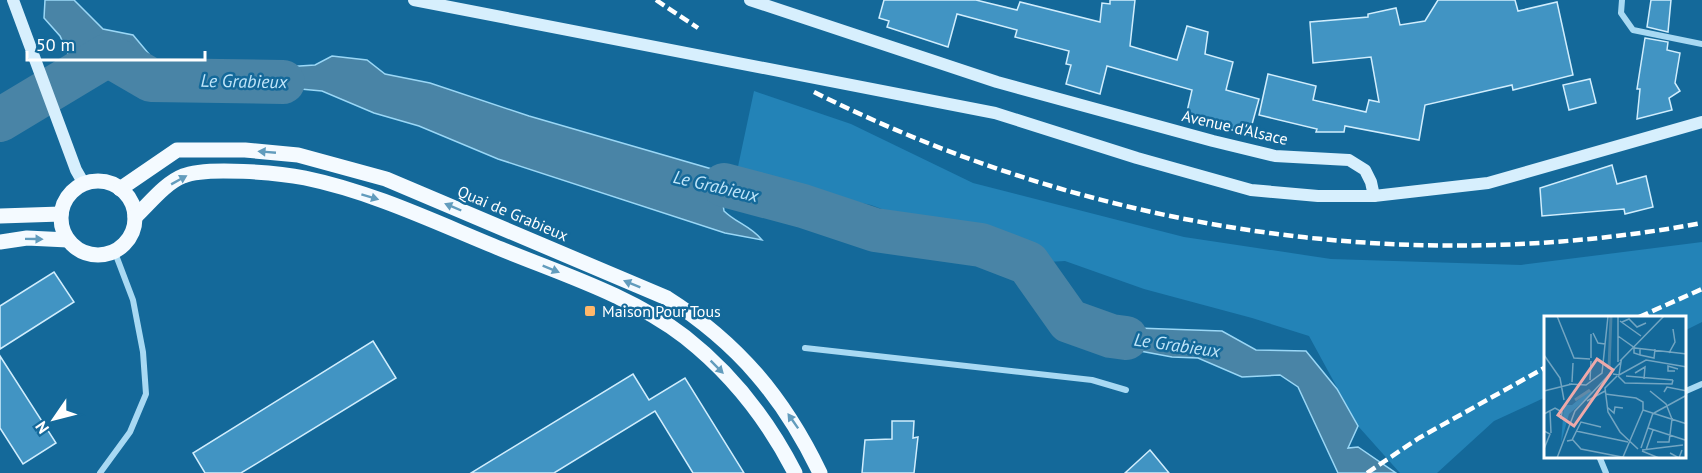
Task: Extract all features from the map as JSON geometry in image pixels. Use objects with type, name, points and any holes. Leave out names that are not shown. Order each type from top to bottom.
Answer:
[{"type":"main road","points":[[14,0],[80,177]]},
{"type":"main road","points":[[23,21],[25,0]]},
{"type":"main road","points":[[414,0],[995,113],[1137,158],[1251,190],[1318,196],[1374,196],[1488,183],[1702,122]]},
{"type":"main road","name":"Avenue d'Alsace","points":[[750,0],[997,81],[1214,141],[1275,156],[1349,160],[1365,170],[1374,196]]},
{"type":"main road","name":"Quai de Grabieux","points":[[120,189],[177,150],[245,150],[298,155],[386,179],[668,298],[696,316],[721,336],[767,383],[800,430],[820,473]]},
{"type":"main road","points":[[135,217],[183,176],[207,171],[304,178],[378,199],[594,286],[684,336],[750,399],[779,442],[795,473]]},
{"type":"main road","points":[[80,177],[109,183],[128,197],[135,217],[132,232],[123,245],[114,250],[94,255],[80,250],[68,240],[62,228],[61,214],[80,177]]},
{"type":"main road","points":[[0,216],[61,214]]},
{"type":"main road","points":[[0,242],[27,238],[68,240]]},
{"type":"street","points":[[1622,0],[1621,13],[1633,30],[1702,44]]},
{"type":"street","points":[[100,473],[130,432],[146,394],[143,352],[133,300],[114,250]]},
{"type":"street","points":[[805,348],[1092,380],[1126,390]]},
{"type":"street","points":[[1687,391],[1702,384]]},
{"type":"street","points":[[1600,458],[1606,473]]},
{"type":"shaded area","points":[[754,91],[851,124],[973,183],[1184,237],[1331,259],[1521,265],[1702,242],[1702,322],[1687,330],[1687,316],[1544,316],[1544,398],[1494,421],[1437,473],[1400,473],[1358,426],[1309,336],[1144,289],[1065,261],[1028,263],[871,205],[736,176]]},
{"type":"water","points":[[45,0],[74,0],[103,29],[133,35],[149,54],[143,67],[148,78],[128,78],[117,69],[102,63],[28,117],[0,130],[0,111],[71,60],[60,36],[44,18]]},
{"type":"water","points":[[332,56],[367,60],[385,74],[430,83],[529,116],[736,176],[781,200],[736,198],[723,204],[724,211],[762,240],[725,233],[498,159],[419,126],[374,113],[322,91],[225,82],[284,67],[315,65]]},
{"type":"water","points":[[1069,321],[1109,327],[1222,331],[1256,350],[1306,351],[1337,389],[1358,426],[1348,448],[1358,447],[1396,473],[1338,473],[1298,387],[1280,375],[1242,377],[1198,358],[1172,357],[1092,342]]},
{"type":"pier","points":[[62,63],[71,88],[32,118],[23,93]]},
{"type":"building","points":[[884,0],[976,0],[1017,10],[1020,2],[1100,22],[1102,3],[1110,4],[1110,0],[1135,0],[1130,46],[1177,60],[1187,26],[1208,32],[1205,54],[1233,62],[1226,90],[1259,99],[1249,135],[1186,116],[1192,90],[1107,66],[1100,94],[1066,84],[1071,65],[1066,64],[1069,51],[1015,37],[1017,30],[957,14],[948,47],[887,27],[889,21],[879,18]]},
{"type":"building","points":[[1438,0],[1515,0],[1518,11],[1557,2],[1573,75],[1513,90],[1512,85],[1425,105],[1419,140],[1345,126],[1344,132],[1316,132],[1317,129],[1259,115],[1268,74],[1316,86],[1313,100],[1366,112],[1369,100],[1379,102],[1371,57],[1313,63],[1310,22],[1368,17],[1368,14],[1396,8],[1400,25],[1425,21]]},
{"type":"building","points":[[1651,0],[1671,0],[1668,32],[1647,27]]},
{"type":"building","points":[[1645,38],[1668,42],[1667,50],[1680,53],[1675,83],[1680,91],[1669,98],[1672,110],[1637,119],[1640,89],[1637,89]]},
{"type":"building","points":[[1590,79],[1596,103],[1569,110],[1563,85]]},
{"type":"building","points":[[1612,165],[1617,184],[1646,176],[1653,207],[1625,214],[1624,209],[1542,216],[1540,188]]},
{"type":"building","points":[[54,272],[74,302],[0,349],[0,306]]},
{"type":"building","points":[[373,341],[396,378],[241,473],[205,473],[193,453]]},
{"type":"building","points":[[0,356],[56,443],[23,464],[0,428]]},
{"type":"building","points":[[633,374],[649,400],[685,378],[744,473],[693,473],[655,411],[554,473],[471,473]]},
{"type":"building","points":[[892,421],[914,421],[913,438],[918,437],[914,473],[862,473],[865,440],[892,439]]},
{"type":"building","points":[[1150,450],[1169,473],[1125,473]]},
{"type":"waterway","name":"Le Grabieux","points":[[0,120],[108,55],[151,80],[283,82]]},
{"type":"waterway","name":"Le Grabieux","points":[[724,185],[803,206],[875,230],[981,245],[1028,263],[1069,321],[1111,336],[1126,338]]},
{"type":"railway","points":[[656,0],[698,28]]},
{"type":"railway","points":[[814,92],[918,139],[1026,178],[1136,208],[1248,230],[1361,242],[1474,245],[1588,239],[1702,223]]},
{"type":"railway","points":[[1641,316],[1702,289]]},
{"type":"railway","points":[[1367,473],[1419,438],[1544,368]]},
{"type":"place","name":"Maison Pour Tous","points":[[590,311]]}]
